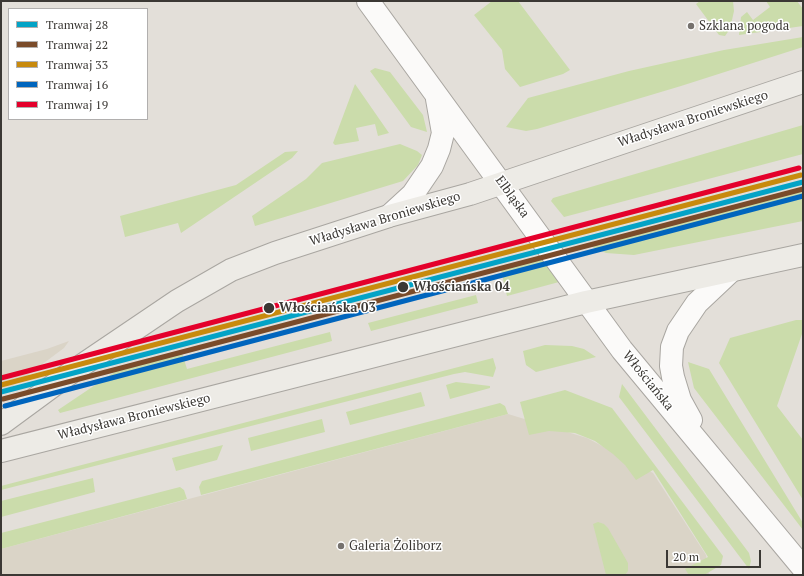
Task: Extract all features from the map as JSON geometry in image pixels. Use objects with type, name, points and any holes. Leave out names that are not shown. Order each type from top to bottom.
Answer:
[{"type":"main road","name":"Władysława Broniewskiego","points":[[1,424],[69,374],[194,290],[231,270],[275,253],[390,216],[470,194],[803,82]]},
{"type":"main road","name":"Władysława Broniewskiego","points":[[1,451],[586,302],[803,255]]},
{"type":"street","name":"Elbląska","points":[[368,1],[502,183],[586,302]]},
{"type":"street","name":"Elbląska","points":[[390,216],[413,194],[432,166],[439,149],[442,133],[436,94]]},
{"type":"street","name":"Włościańska","points":[[711,458],[680,400],[671,366],[672,347],[678,331],[697,303],[731,271]]},
{"type":"street","name":"Włościańska","points":[[586,302],[629,359],[803,568]]},
{"type":"shaded area","points":[[69,341],[64,348],[1,395],[1,361],[47,349]]},
{"type":"shaded area","points":[[508,414],[587,438],[653,473],[706,555],[709,575],[1,575],[1,549]]},
{"type":"green space","points":[[492,1],[518,1],[570,70],[563,74],[520,87],[505,69],[502,50],[474,15]]},
{"type":"green space","points":[[700,1],[733,1],[734,11],[730,29],[725,36],[719,35],[696,4]]},
{"type":"green space","points":[[766,1],[797,1],[803,9],[803,26],[739,35],[741,17],[747,12],[753,20],[770,7]]},
{"type":"green space","points":[[803,37],[803,47],[681,86],[537,129],[526,131],[506,127],[528,98],[629,71],[724,50]]},
{"type":"green space","points":[[375,68],[390,72],[423,115],[427,132],[411,127],[370,71]]},
{"type":"green space","points":[[355,84],[389,133],[378,136],[375,124],[356,128],[359,141],[335,145],[333,143]]},
{"type":"green space","points":[[803,125],[803,154],[564,217],[551,201],[553,198]]},
{"type":"green space","points":[[400,144],[417,151],[422,155],[418,165],[403,181],[255,226],[252,216],[306,179],[322,163]]},
{"type":"green space","points":[[298,151],[292,158],[181,233],[178,223],[125,237],[120,216],[236,185],[285,152]]},
{"type":"green space","points":[[803,191],[803,221],[634,255],[606,253],[590,246]]},
{"type":"green space","points":[[543,259],[559,282],[507,296],[501,270]]},
{"type":"green space","points":[[476,295],[478,303],[371,331],[368,323]]},
{"type":"green space","points":[[796,320],[803,320],[803,331],[777,406],[803,440],[803,500],[719,363],[730,338]]},
{"type":"green space","points":[[330,332],[332,341],[60,413],[58,410],[116,371],[182,353],[187,369]]},
{"type":"green space","points":[[545,345],[572,346],[584,349],[596,357],[536,372],[526,365],[523,351]]},
{"type":"green space","points":[[493,358],[496,368],[493,377],[465,372],[454,374],[1,490],[1,486]]},
{"type":"green space","points":[[688,362],[709,369],[803,523],[803,530],[694,388]]},
{"type":"green space","points":[[456,382],[490,386],[490,388],[450,399],[446,385]]},
{"type":"green space","points":[[622,384],[749,553],[751,561],[749,569],[619,397]]},
{"type":"green space","points":[[565,390],[612,408],[723,556],[721,565],[704,575],[689,575],[685,569],[708,557],[653,470],[636,480],[625,465],[613,454],[595,441],[575,433],[549,431],[529,435],[520,402]]},
{"type":"green space","points":[[421,392],[425,406],[350,425],[346,412]]},
{"type":"green space","points":[[500,403],[505,406],[508,414],[201,495],[199,487],[202,481]]},
{"type":"green space","points":[[322,419],[325,432],[251,451],[248,438]]},
{"type":"green space","points":[[223,445],[217,460],[176,471],[172,458]]},
{"type":"green space","points":[[93,478],[95,492],[1,517],[1,501]]},
{"type":"green space","points":[[180,487],[184,490],[187,499],[1,549],[1,533]]},
{"type":"green space","points":[[598,522],[604,524],[608,528],[628,563],[628,571],[625,575],[606,575],[593,524]]},
{"type":"tram line","name":"19","points":[[1,378],[799,168]]},
{"type":"tram line","name":"33","points":[[1,385],[801,175]]},
{"type":"tram line","name":"28","points":[[1,392],[803,182]]},
{"type":"tram line","name":"22","points":[[3,399],[803,189]]},
{"type":"tram line","name":"16","points":[[5,406],[803,196]]},
{"type":"place","name":"Szklana pogoda","points":[[691,26]]},
{"type":"place","name":"Włościańska 04","points":[[403,287]]},
{"type":"place","name":"Włościańska 03","points":[[269,308]]},
{"type":"place","name":"Galeria Żoliborz","points":[[341,546]]}]
